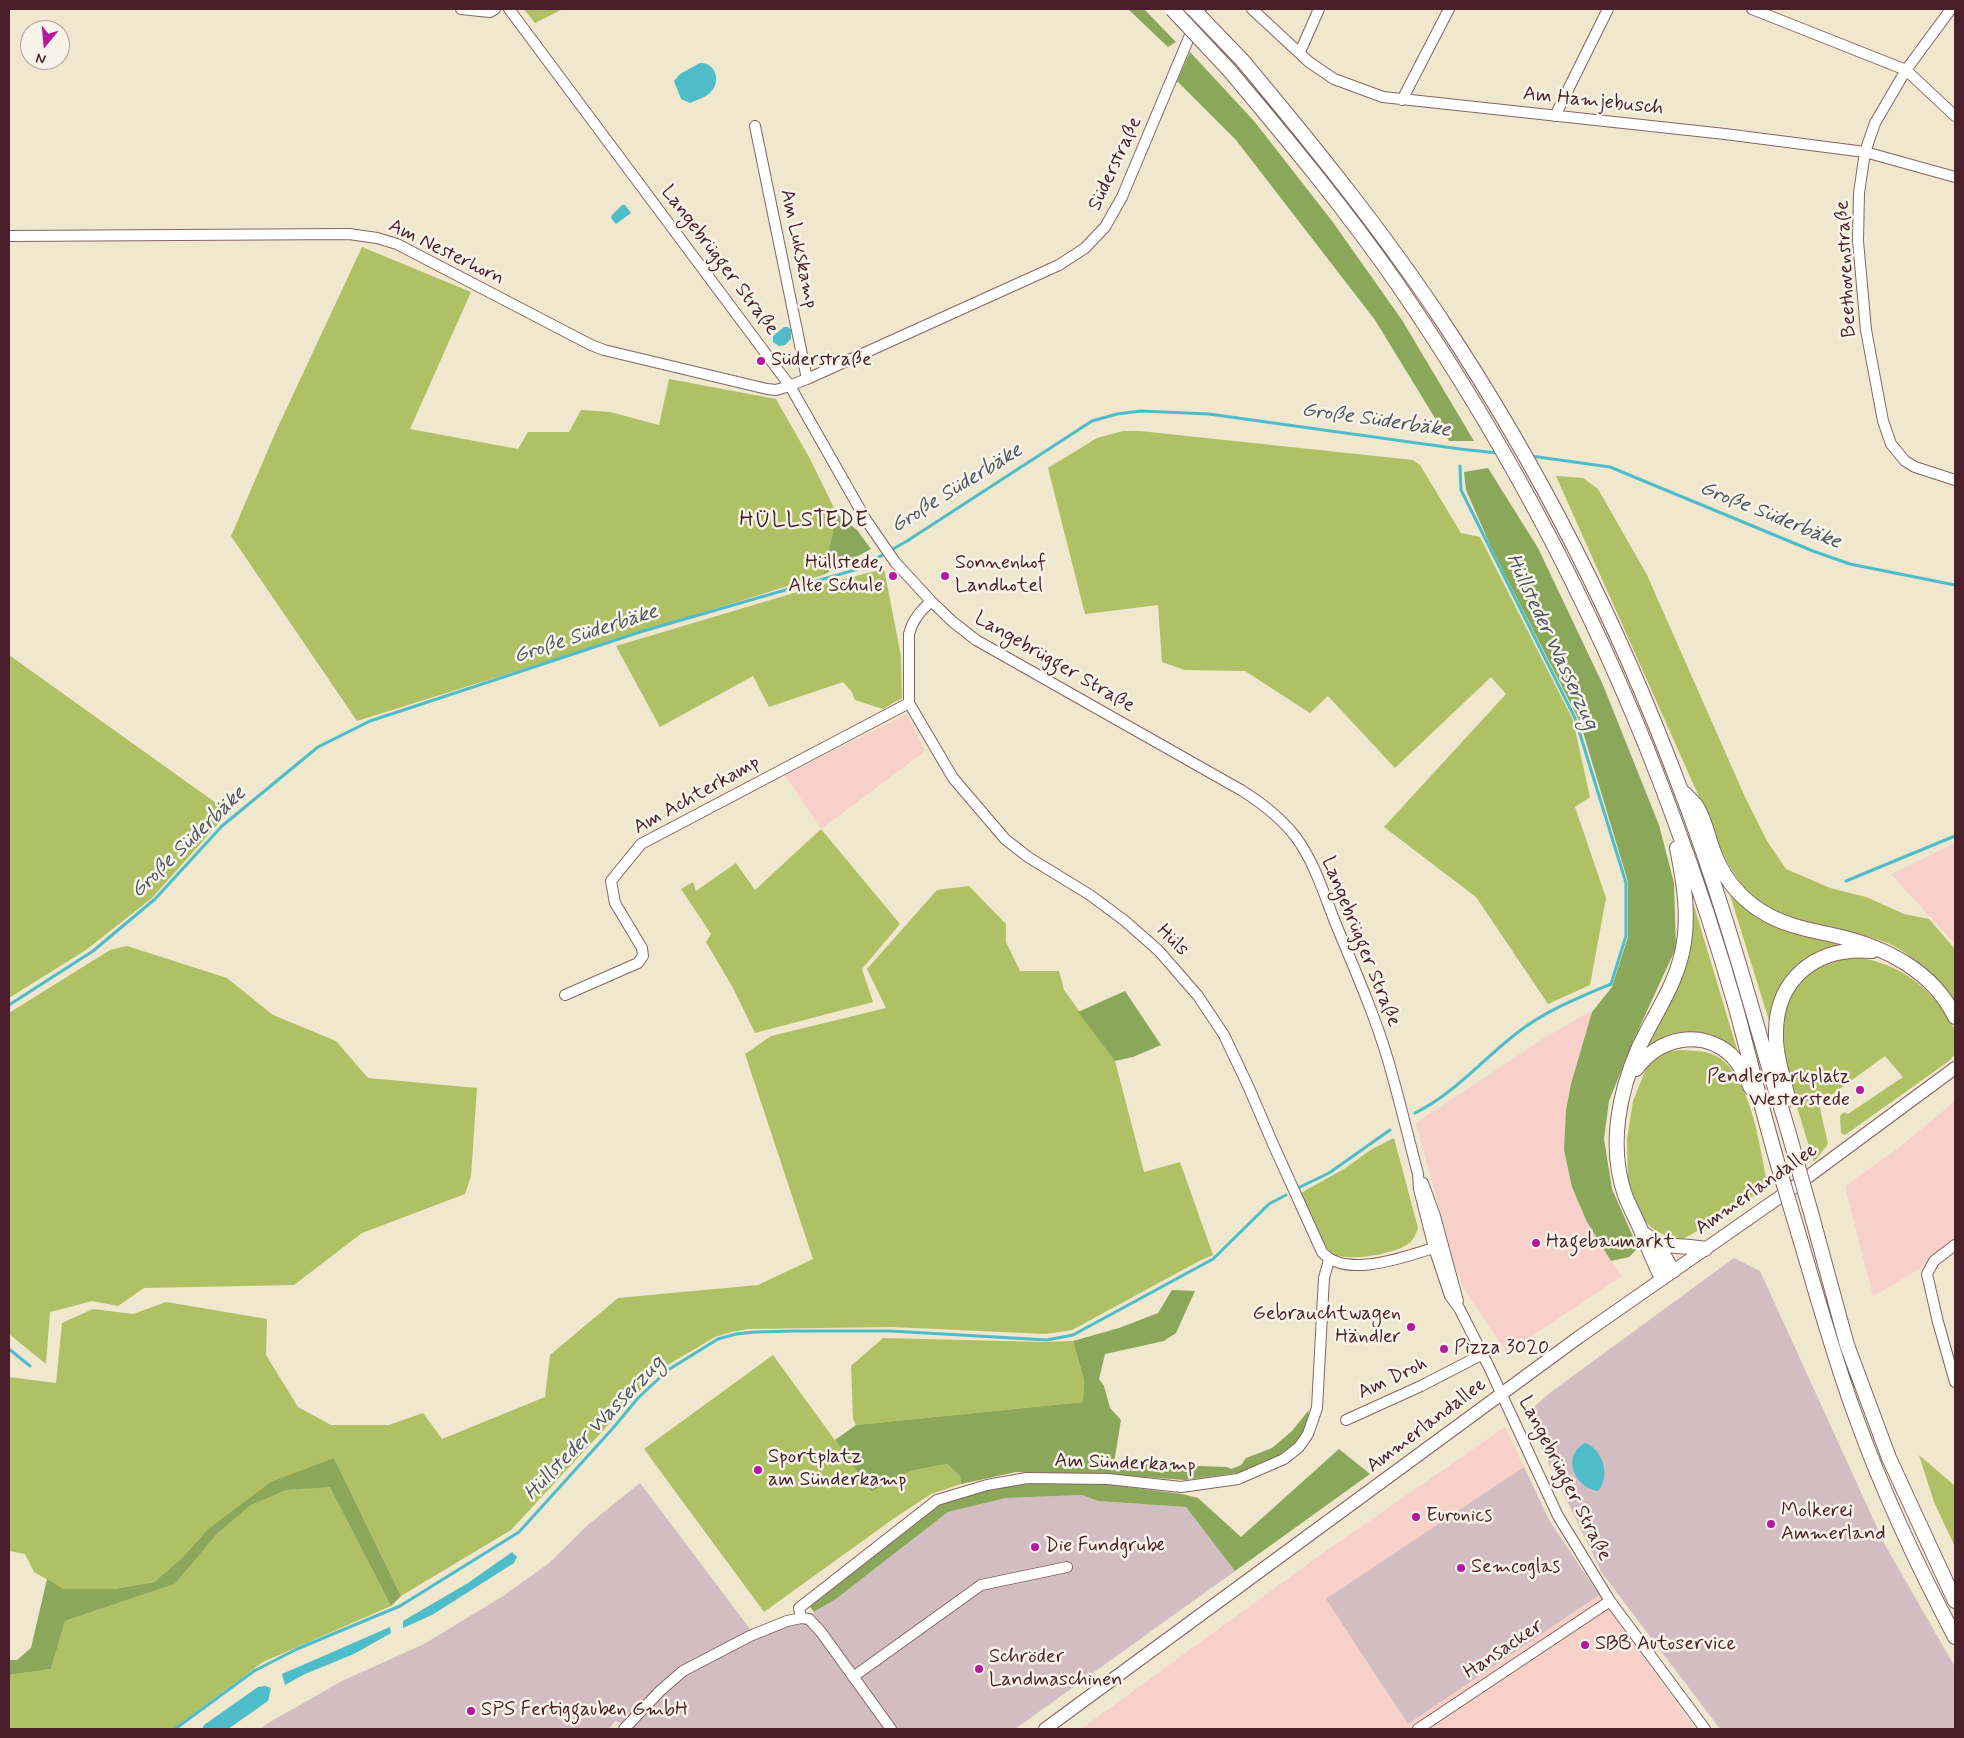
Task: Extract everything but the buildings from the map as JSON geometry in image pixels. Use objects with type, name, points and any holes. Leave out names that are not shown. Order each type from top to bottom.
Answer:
[{"type":"highway","points":[[1172,9],[1229,70],[1300,154],[1369,245],[1428,330],[1529,496],[1593,623],[1631,709],[1674,818],[1701,894],[1735,1004],[1776,1159],[1834,1355],[1869,1453],[1919,1566],[1955,1637]]},
{"type":"highway","points":[[1194,9],[1242,60],[1311,143],[1375,226],[1442,322],[1542,488],[1584,568],[1623,651],[1680,789],[1738,961],[1785,1115],[1847,1345],[1889,1458],[1955,1601]]},
{"type":"highway","points":[[1680,789],[1697,807],[1717,860],[1725,875],[1748,902],[1778,920],[1798,927],[1861,941],[1908,964],[1924,976],[1953,1011]]},
{"type":"highway","points":[[1668,1274],[1651,1259],[1642,1232],[1624,1194],[1617,1158],[1618,1119],[1628,1079],[1639,1047],[1674,978],[1682,953],[1685,929],[1685,887],[1675,840],[1674,818]]},
{"type":"highway","points":[[1785,1115],[1787,1094],[1776,1037],[1779,1008],[1788,988],[1808,965],[1829,954],[1857,950],[1884,952]]},
{"type":"highway","points":[[1628,1079],[1645,1057],[1653,1050],[1666,1044],[1693,1039],[1715,1045],[1731,1055],[1746,1077],[1766,1140],[1776,1159]]},
{"type":"highway","points":[[1642,1232],[1656,1243],[1705,1249]]},
{"type":"highway","points":[[1656,1243],[1668,1274]]},
{"type":"main road","name":"Ammerlandallee","points":[[1045,1729],[1501,1395],[1668,1274],[1794,1187],[1955,1068]]},
{"type":"street","points":[[461,9],[490,12],[495,9]]},
{"type":"street","name":"Langebrügger Straße","points":[[509,9],[790,386],[859,508],[881,542],[895,562],[931,602],[965,631],[991,649],[1241,790],[1264,805],[1282,820],[1306,853],[1356,973],[1388,1060],[1418,1174],[1426,1188],[1438,1247],[1457,1294],[1459,1308],[1483,1354],[1558,1516],[1610,1600],[1705,1729]]},
{"type":"street","name":"Süderstraße","points":[[790,386],[1059,265],[1085,248],[1105,227],[1122,197],[1201,9]]},
{"type":"street","name":"Am Hamjebusch","points":[[1252,9],[1310,62],[1334,79],[1368,93],[1402,100],[1725,134],[1865,152],[1955,177]]},
{"type":"street","points":[[1300,52],[1319,9]]},
{"type":"street","points":[[1402,100],[1449,9]]},
{"type":"street","points":[[1555,116],[1608,9]]},
{"type":"street","points":[[1752,9],[1906,70],[1955,116]]},
{"type":"street","name":"Beethovenstraße","points":[[1951,9],[1906,70],[1875,123],[1865,152],[1859,193],[1859,252],[1866,330],[1883,421],[1891,444],[1905,460],[1915,467],[1955,480]]},
{"type":"street","name":"Am Lukskamp","points":[[755,126],[807,379]]},
{"type":"street","name":"Am Nesterhorn","points":[[9,236],[349,234],[377,238],[397,244],[578,339],[604,350],[767,389],[776,390],[790,386]]},
{"type":"street","name":"Hüls","points":[[931,602],[917,615],[912,623],[909,634],[910,704],[953,778],[996,831],[1028,857],[1090,895],[1125,921],[1159,951],[1198,996],[1224,1035],[1322,1252],[1329,1260]]},
{"type":"street","name":"Am Achterkamp","points":[[565,995],[638,963],[643,956],[642,948],[615,902],[611,881],[641,844],[910,704]]},
{"type":"street","points":[[1955,1246],[1934,1261],[1927,1274],[1955,1382]]},
{"type":"street","points":[[1329,1260],[1371,1265],[1438,1247]]},
{"type":"street","name":"Am Sünderkamp","points":[[801,1618],[798,1608],[937,1500],[959,1492],[1027,1478],[1108,1479],[1181,1487],[1238,1479],[1284,1459],[1299,1447],[1308,1434],[1317,1408],[1324,1278],[1329,1260]]},
{"type":"street","name":"Am Droh","points":[[1346,1420],[1421,1386],[1483,1354]]},
{"type":"street","points":[[853,1677],[981,1585],[1067,1566]]},
{"type":"street","name":"Hansacker","points":[[1418,1729],[1610,1600]]},
{"type":"street","points":[[624,1729],[660,1691],[683,1671],[762,1630],[801,1618],[810,1619],[821,1632],[890,1729]]},
{"type":"shaded area","points":[[907,714],[925,751],[821,829],[785,775]]},
{"type":"shaded area","points":[[1955,843],[1955,944],[1891,874]]},
{"type":"shaded area","points":[[1592,1012],[1571,1084],[1566,1110],[1611,1261],[1622,1276],[1507,1353],[1464,1289],[1454,1263],[1416,1123],[1546,1037]]},
{"type":"shaded area","points":[[1955,1101],[1955,1243],[1921,1268],[1873,1296],[1845,1186],[1900,1147]]},
{"type":"shaded area","points":[[1734,1258],[1760,1271],[1885,1545],[1955,1667],[1955,1729],[1720,1729],[1602,1573],[1538,1441],[1534,1407],[1551,1392]]},
{"type":"shaded area","points":[[1505,1427],[1549,1520],[1599,1595],[1695,1729],[1081,1729],[1323,1553]]},
{"type":"shaded area","points":[[1524,1467],[1549,1520],[1599,1595],[1408,1724],[1326,1599]]},
{"type":"shaded area","points":[[640,1483],[750,1629],[759,1636],[772,1633],[779,1621],[797,1623],[836,1599],[948,1512],[1006,1498],[1082,1495],[1098,1501],[1186,1507],[1235,1571],[1015,1729],[630,1729],[629,1726],[615,1721],[609,1729],[260,1729],[342,1681],[424,1644],[503,1596],[548,1564],[589,1524]]},
{"type":"green space","points":[[524,9],[563,9],[535,23]]},
{"type":"green space","points":[[1128,9],[1144,9],[1176,42],[1168,47]]},
{"type":"green space","points":[[1190,52],[1254,121],[1332,221],[1402,320],[1474,441],[1449,441],[1375,320],[1236,140],[1177,81]]},
{"type":"green space","points":[[362,247],[471,292],[410,429],[518,449],[528,432],[569,432],[581,410],[610,412],[659,425],[669,379],[776,399],[809,457],[837,514],[823,575],[357,721],[231,536],[277,429]]},
{"type":"green space","points":[[1123,431],[1140,431],[1413,460],[1420,465],[1461,533],[1480,537],[1573,720],[1590,797],[1575,807],[1606,898],[1590,985],[1548,1004],[1476,897],[1384,827],[1506,694],[1491,677],[1395,768],[1328,696],[1310,713],[1245,671],[1185,670],[1162,662],[1158,605],[1085,614],[1048,468],[1097,438]]},
{"type":"green space","points":[[1488,468],[1538,548],[1603,685],[1659,825],[1674,883],[1676,948],[1634,1039],[1609,1101],[1604,1139],[1612,1189],[1638,1248],[1629,1257],[1611,1261],[1587,1222],[1572,1187],[1564,1150],[1566,1110],[1571,1084],[1592,1012],[1612,987],[1628,937],[1628,882],[1580,722],[1491,547],[1466,490],[1464,472]]},
{"type":"green space","points":[[1556,476],[1583,478],[1598,489],[1647,575],[1745,797],[1767,841],[1786,869],[1830,888],[1866,897],[1904,914],[1929,919],[1955,949],[1955,999],[1914,959],[1895,946],[1869,937],[1788,917],[1759,901],[1740,882],[1719,846],[1704,808]]},
{"type":"green space","points":[[837,514],[857,530],[871,549],[823,575]]},
{"type":"green space","points":[[884,569],[901,656],[902,698],[883,709],[855,700],[852,692],[843,682],[769,707],[753,676],[660,727],[616,646],[824,584]]},
{"type":"green space","points":[[9,655],[223,808],[217,825],[152,898],[86,950],[9,998]]},
{"type":"green space","points":[[821,829],[900,924],[862,969],[873,1002],[755,1033],[733,988],[706,942],[711,934],[681,889],[693,882],[696,891],[736,863],[755,890]]},
{"type":"green space","points":[[969,886],[1006,924],[1006,942],[1020,971],[1059,971],[1064,990],[1115,1061],[1144,1172],[1180,1162],[1213,1255],[1072,1330],[1046,1334],[892,1327],[748,1329],[715,1337],[659,1370],[511,1530],[401,1596],[334,1458],[207,1530],[182,1558],[154,1582],[114,1589],[64,1589],[34,1572],[25,1554],[9,1551],[9,1377],[56,1383],[62,1323],[93,1309],[133,1314],[166,1302],[267,1319],[266,1355],[298,1407],[331,1425],[389,1425],[423,1413],[442,1439],[545,1397],[550,1355],[618,1298],[758,1285],[813,1259],[745,1054],[771,1036],[886,1008],[867,969],[937,890]]},
{"type":"green space","points":[[1730,895],[1741,904],[1858,945],[1836,947],[1820,952],[1807,960],[1771,1027]]},
{"type":"green space","points":[[1692,899],[1739,1056],[1710,1037],[1642,1054],[1672,998],[1685,963],[1692,923]]},
{"type":"green space","points":[[127,946],[227,978],[273,1015],[336,1041],[368,1078],[477,1088],[471,1176],[465,1194],[362,1233],[294,1285],[144,1288],[118,1306],[92,1301],[50,1312],[46,1364],[9,1334],[9,1013],[110,950]]},
{"type":"green space","points":[[1855,957],[1882,963],[1895,969],[1906,975],[1927,992],[1937,1002],[1955,1030],[1955,1054],[1949,1061],[1845,1135],[1841,1133],[1840,1116],[1844,1112],[1848,1114],[1903,1077],[1885,1056],[1819,1104],[1828,1144],[1814,1162],[1790,1080],[1783,1036],[1784,1017],[1788,1000],[1797,986],[1810,973],[1829,961]]},
{"type":"green space","points":[[1125,991],[1161,1045],[1133,1057],[1115,1061],[1078,1012]]},
{"type":"green space","points":[[1680,1050],[1710,1053],[1727,1064],[1737,1078],[1746,1095],[1752,1114],[1768,1187],[1717,1220],[1683,1239],[1666,1236],[1653,1229],[1640,1216],[1628,1181],[1627,1139],[1633,1101],[1647,1066],[1661,1053]]},
{"type":"green space","points":[[1394,1138],[1418,1228],[1414,1237],[1402,1248],[1383,1254],[1350,1257],[1334,1254],[1323,1244],[1318,1236],[1299,1194],[1344,1169],[1372,1149]]},
{"type":"green space","points":[[1172,1290],[1195,1291],[1176,1333],[1164,1341],[1105,1354],[1099,1379],[1104,1386],[1110,1408],[1121,1420],[1114,1463],[1227,1467],[1231,1469],[1241,1465],[1246,1458],[1272,1448],[1292,1431],[1309,1410],[1306,1427],[1297,1442],[1277,1457],[1244,1472],[1185,1480],[1116,1475],[1016,1472],[961,1484],[960,1476],[947,1464],[910,1471],[871,1491],[835,1440],[856,1425],[1083,1402],[1084,1380],[1073,1341],[1119,1328],[1158,1313]]},
{"type":"green space","points":[[883,1338],[1073,1341],[1084,1380],[1083,1402],[856,1425],[853,1419],[851,1366]]},
{"type":"green space","name":"Sportplatz am Sünderkamp","points":[[773,1355],[871,1490],[910,1471],[947,1464],[960,1476],[961,1484],[931,1494],[893,1519],[764,1612],[644,1449]]},
{"type":"green space","points":[[1339,1449],[1370,1474],[1235,1571],[1186,1507],[1098,1501],[1082,1495],[1006,1498],[948,1512],[836,1599],[814,1612],[808,1604],[938,1505],[963,1496],[1009,1485],[1053,1483],[1104,1484],[1182,1494],[1198,1498],[1241,1537]]},
{"type":"green space","points":[[1919,1455],[1955,1486],[1955,1547],[1934,1502]]},
{"type":"green space","points":[[334,1458],[401,1596],[391,1606],[330,1487],[287,1490],[251,1505],[217,1534],[175,1584],[65,1621],[51,1669],[9,1675],[9,1660],[17,1660],[31,1648],[47,1579],[64,1589],[114,1589],[154,1582],[182,1558],[207,1530],[271,1482]]},
{"type":"green space","points":[[330,1486],[391,1606],[263,1662],[173,1729],[9,1729],[9,1675],[51,1669],[65,1621],[175,1584],[217,1534],[251,1505],[287,1490]]},
{"type":"water","points":[[700,63],[713,69],[716,83],[709,94],[690,103],[681,99],[674,81],[680,74]]},
{"type":"water","points":[[622,205],[625,205],[631,213],[616,224],[611,218]]},
{"type":"water","points":[[784,327],[788,327],[791,330],[791,339],[785,345],[779,346],[773,342],[773,336]]},
{"type":"water","points":[[1585,1443],[1596,1451],[1603,1464],[1604,1478],[1598,1491],[1582,1484],[1577,1478],[1572,1463],[1578,1448]]},
{"type":"water","points":[[512,1552],[517,1557],[514,1563],[432,1615],[403,1628],[403,1621],[468,1583]]},
{"type":"water","points":[[390,1627],[391,1633],[354,1654],[305,1674],[285,1685],[282,1674]]},
{"type":"water","points":[[265,1686],[271,1688],[268,1701],[228,1729],[202,1729],[204,1725],[258,1687]]},
{"type":"waterway","name":"Große Süderbäke","points":[[9,1005],[93,951],[155,899],[222,826],[318,747],[370,721],[640,632],[858,569],[907,541],[1092,421],[1117,414],[1141,411],[1209,414],[1497,453]]},
{"type":"waterway","name":"Große Süderbäke","points":[[1531,456],[1610,467],[1813,551],[1850,564],[1955,585]]},
{"type":"waterway","name":"Hüllsteder Wasserzug","points":[[1415,1113],[1443,1096],[1504,1043],[1528,1025],[1562,1006],[1611,984],[1626,936],[1626,883],[1575,718],[1461,490],[1460,466]]},
{"type":"waterway","points":[[1846,881],[1955,836]]},
{"type":"waterway","name":"Hüllsteder Wasserzug","points":[[1298,1188],[1329,1173],[1390,1130]]},
{"type":"waterway","name":"Hüllsteder Wasserzug","points":[[175,1729],[254,1671],[297,1649],[400,1606],[519,1532],[638,1398],[668,1370],[718,1339],[736,1334],[755,1332],[796,1331],[891,1331],[1047,1340],[1073,1335],[1213,1259],[1269,1204],[1286,1195]]},
{"type":"waterway","points":[[9,1349],[30,1366]]},
{"type":"place","name":"Süderstraße","points":[[761,361]]},
{"type":"place","name":"Hüllstede, Alte Schule","points":[[893,576]]},
{"type":"place","name":"Sonnenhof Landhotel","points":[[945,576]]},
{"type":"place","name":"Pendlerparkplatz Westerstede","points":[[1860,1090]]},
{"type":"place","name":"Hagebaumarkt","points":[[1536,1243]]},
{"type":"place","name":"Gebrauchtwagen Händler","points":[[1411,1327]]},
{"type":"place","name":"Pizza 3020","points":[[1444,1349]]},
{"type":"place","name":"Sportplatz am Sünderkamp","points":[[758,1470]]},
{"type":"place","name":"Euronics","points":[[1416,1517]]},
{"type":"place","name":"Molkerei Ammerland","points":[[1771,1524]]},
{"type":"place","name":"Die Fundgrube","points":[[1035,1547]]},
{"type":"place","name":"Semcoglas","points":[[1461,1568]]},
{"type":"place","name":"SBB Autoservice","points":[[1585,1645]]},
{"type":"place","name":"Schröder Landmaschinen","points":[[979,1669]]},
{"type":"place","name":"SPS Fertiggauben GmbH","points":[[471,1711]]},
{"type":"district","name":"HÜLLSTEDE","points":[[804,521]]}]
